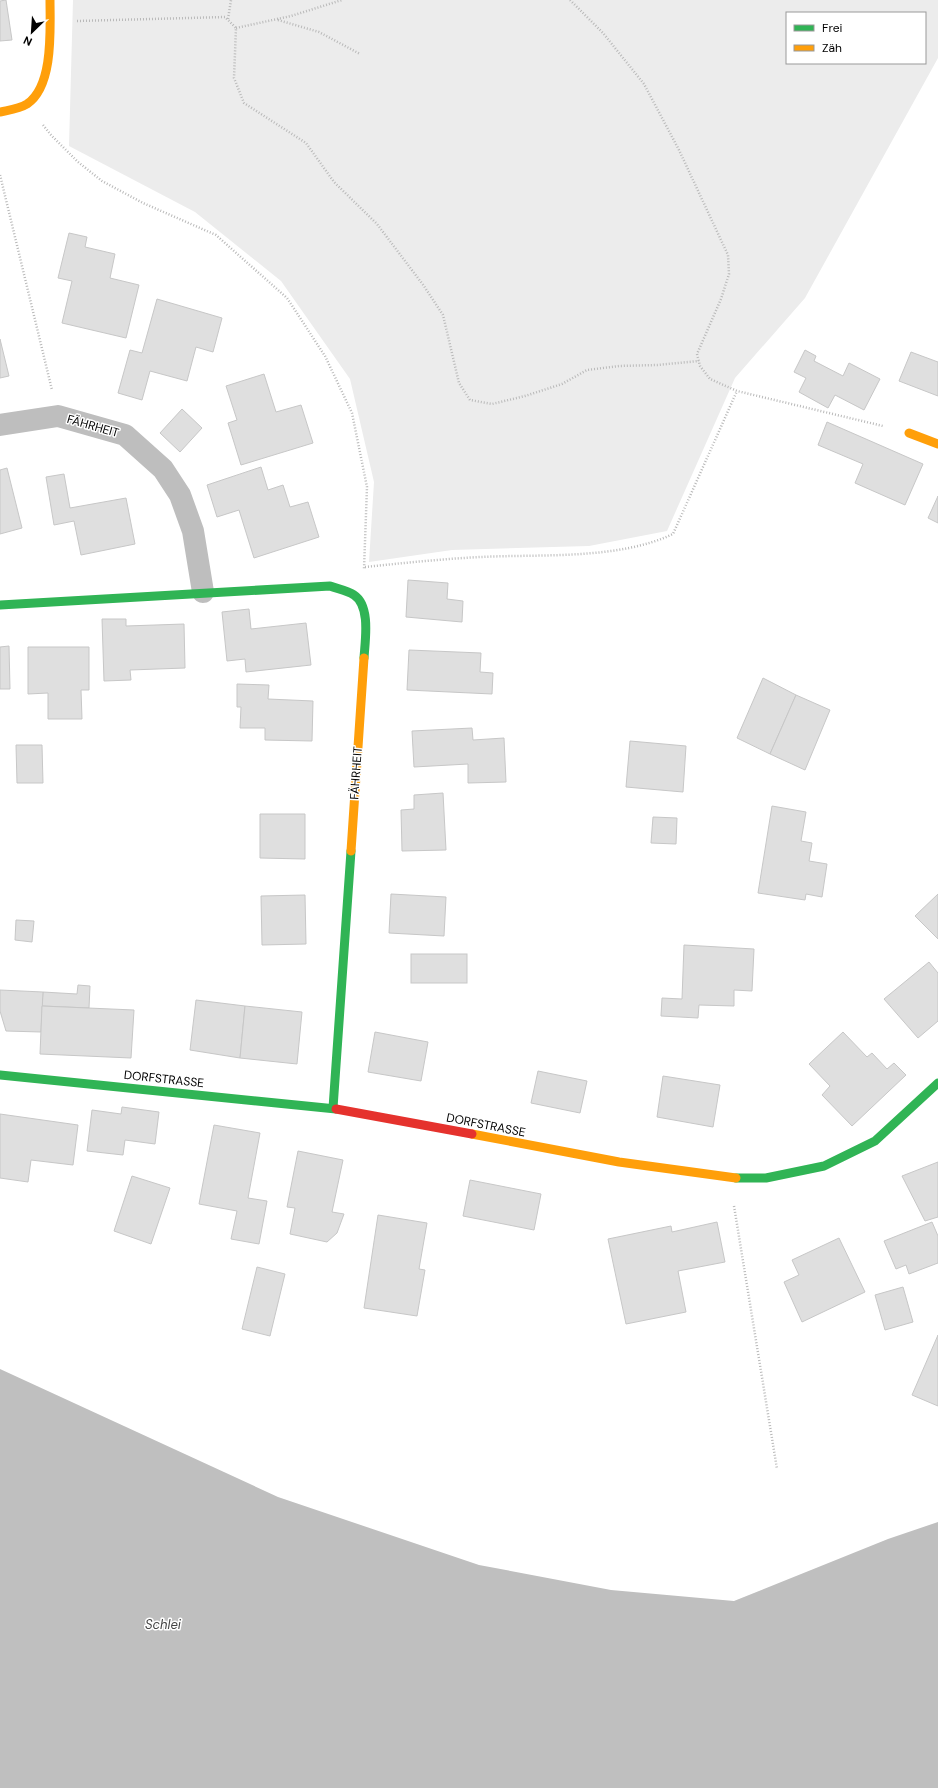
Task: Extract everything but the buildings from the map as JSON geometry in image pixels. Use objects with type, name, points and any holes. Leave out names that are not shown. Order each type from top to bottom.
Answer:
[{"type":"street","points":[[0,112],[28,103],[37,94],[46,76],[50,0]]},
{"type":"street","name":"FÄHRHEIT","points":[[0,425],[58,416],[126,436],[163,469],[180,495],[193,531],[203,592]]},
{"type":"street","points":[[909,433],[938,444]]},
{"type":"street","points":[[0,605],[203,592],[330,586],[353,593]]},
{"type":"street","name":"FÄHRHEIT","points":[[333,1108],[366,628],[363,605],[353,593]]},
{"type":"street","name":"DORFSTRASSE","points":[[0,1075],[333,1108],[619,1162],[729,1178],[766,1178],[824,1166],[875,1141],[938,1083]]},
{"type":"path","points":[[228,20],[232,0]]},
{"type":"path","points":[[236,28],[276,20],[342,0]]},
{"type":"path","points":[[570,0],[603,33],[644,84],[679,150],[728,255],[730,274],[721,299],[697,354],[700,366],[710,379],[737,391],[909,433]]},
{"type":"path","points":[[49,22],[225,16],[236,28],[234,78],[244,103],[306,144],[334,182],[377,224],[424,286],[443,315],[459,383],[470,400],[492,404],[525,396],[562,384],[587,370],[619,366],[657,365],[699,361]]},
{"type":"path","points":[[276,20],[319,32],[360,54]]},
{"type":"path","points":[[28,103],[51,135],[78,162],[102,181],[143,203],[216,235],[287,298],[325,356],[352,413],[367,486],[365,567],[353,593]]},
{"type":"path","points":[[0,175],[58,416]]},
{"type":"path","points":[[365,567],[423,561],[610,551],[655,543],[673,534],[737,391]]},
{"type":"path","points":[[729,1178],[776,1469]]},
{"type":"shaded area","points":[[73,0],[938,0],[938,58],[805,298],[735,378],[667,531],[589,546],[452,550],[369,562],[374,482],[350,379],[281,281],[195,212],[69,146]]},
{"type":"water","name":"Schlei","points":[[0,1369],[278,1497],[479,1565],[611,1590],[734,1601],[888,1539],[938,1522],[938,1788],[0,1788]]},
{"type":"traffic: fast","points":[[0,605],[330,586],[351,593],[359,600],[363,607],[366,624],[364,658]]},
{"type":"traffic: fast","points":[[333,1108],[351,851]]},
{"type":"traffic: fast","points":[[0,1075],[336,1109]]},
{"type":"traffic: fast","points":[[736,1178],[766,1178],[824,1166],[875,1141],[938,1083]]},
{"type":"traffic: slow","points":[[0,112],[24,106],[36,96],[42,84],[49,56],[50,0]]},
{"type":"traffic: slow","points":[[909,433],[938,444]]},
{"type":"traffic: slow","points":[[351,851],[364,658]]},
{"type":"traffic: slow","points":[[472,1134],[619,1162],[736,1178]]},
{"type":"traffic: jam","points":[[336,1109],[472,1134]]}]
